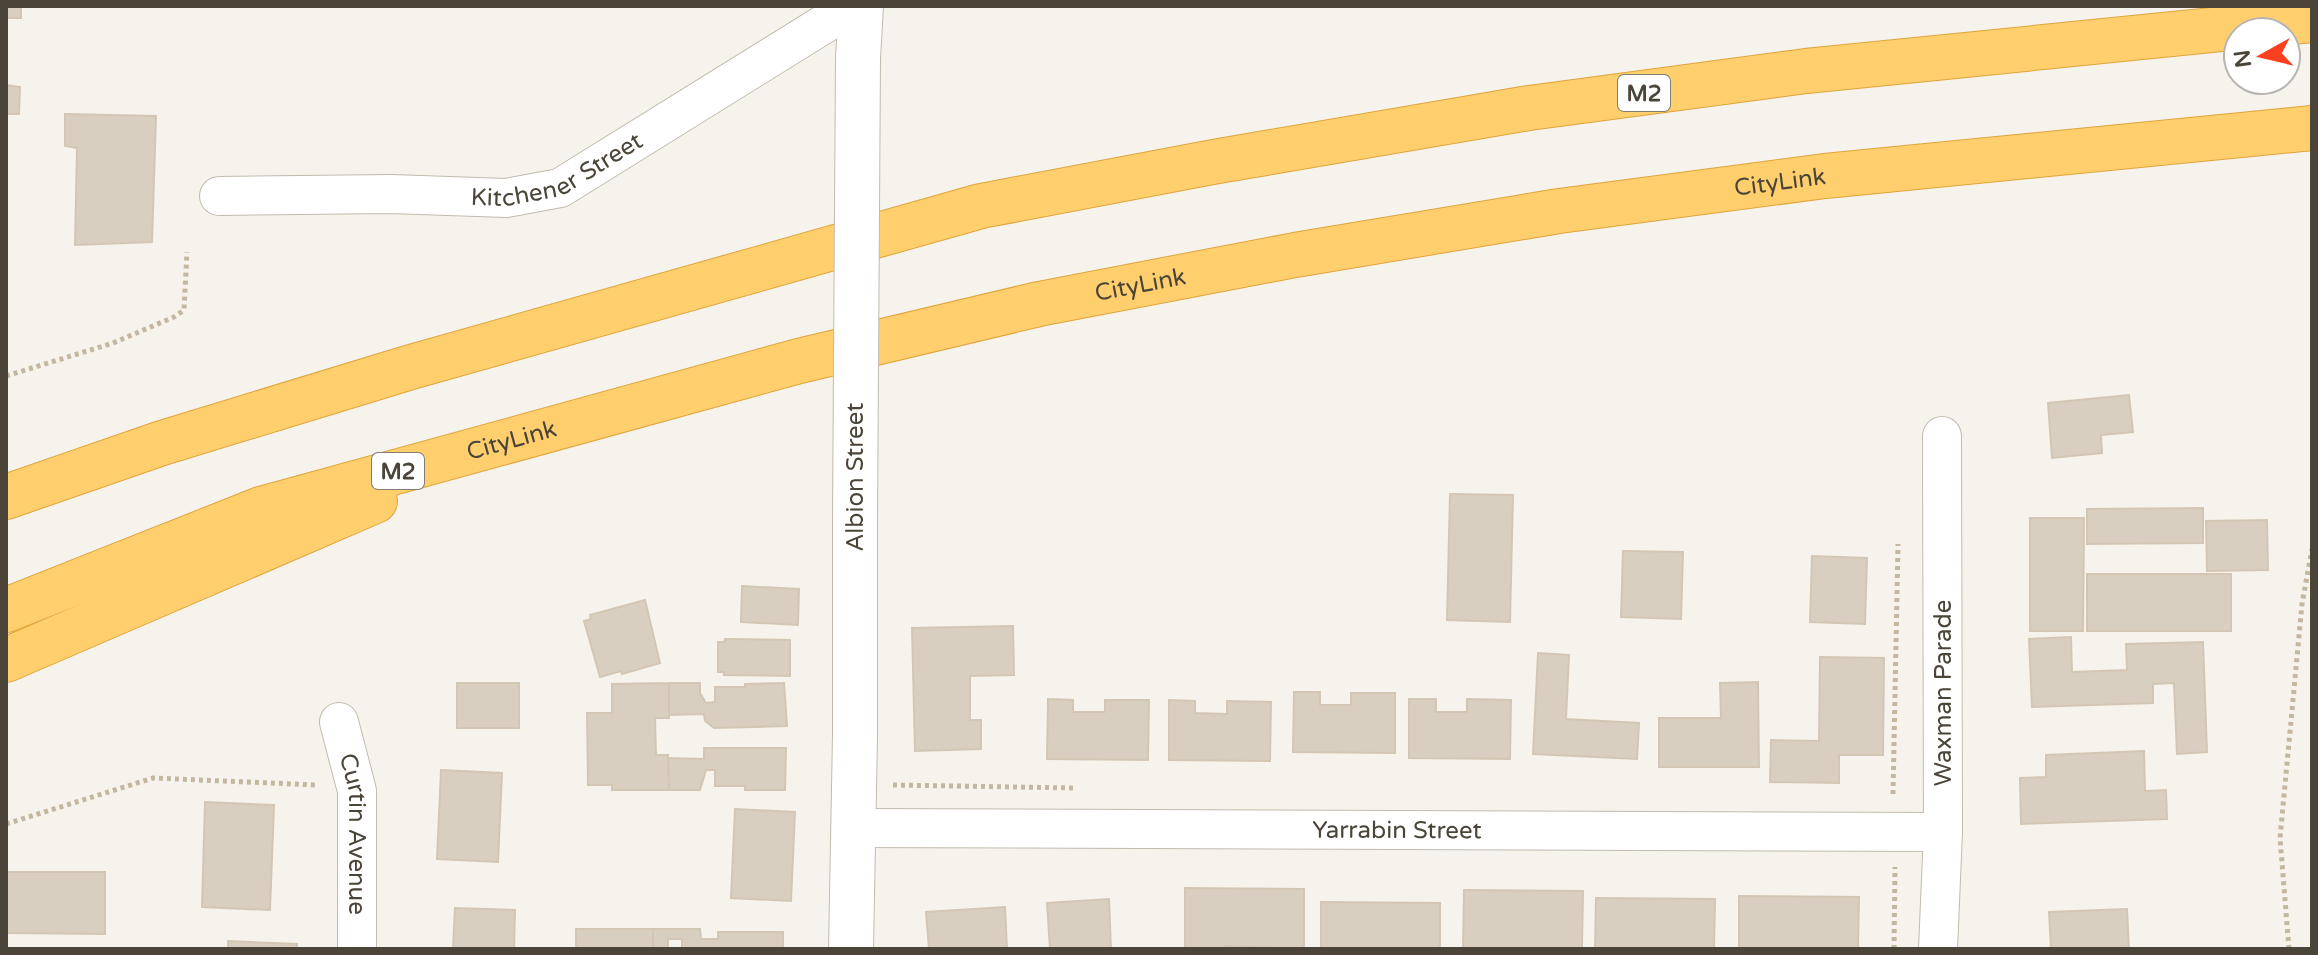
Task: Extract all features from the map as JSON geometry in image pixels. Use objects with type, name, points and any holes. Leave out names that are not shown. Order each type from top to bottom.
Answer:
[{"type":"highway","name":"M2","points":[[6,497],[162,443],[411,367],[981,206],[1213,162],[1545,106],[1806,71],[2312,20]]},
{"type":"highway","name":"CityLink","points":[[6,610],[261,509],[799,361],[1039,304],[1295,255],[1559,211],[1825,176],[2312,128]]},
{"type":"highway","points":[[6,660],[528,435]]},
{"type":"highway","points":[[6,484],[162,443]]},
{"type":"street","name":"Kitchener Street","points":[[219,196],[391,194],[506,198],[560,188],[853,6]]},
{"type":"street","name":"Albion Street","points":[[851,949],[858,58],[861,6]]},
{"type":"street","name":"Waxman Parade","points":[[1938,949],[1943,832],[1942,436]]},
{"type":"street","name":"Curtin Avenue","points":[[339,722],[357,791],[357,949]]},
{"type":"street","name":"Yarrabin Street","points":[[853,828],[1943,832]]},
{"type":"path","points":[[6,376],[113,343],[174,317],[184,310],[187,252]]},
{"type":"path","points":[[1878,794],[1894,794],[1898,544]]},
{"type":"path","points":[[2289,949],[2280,838],[2302,604],[2312,549]]},
{"type":"path","points":[[887,777],[891,785],[904,787],[1079,788]]},
{"type":"path","points":[[6,824],[153,778],[312,784],[357,791]]},
{"type":"path","points":[[1894,949],[1895,869]]},
{"type":"building","points":[[6,6],[21,6],[21,18],[6,18]]},
{"type":"building","points":[[6,85],[20,87],[19,114],[6,114]]},
{"type":"building","points":[[65,114],[156,116],[152,242],[75,245],[77,148],[65,146]]},
{"type":"building","points":[[2129,395],[2133,432],[2101,435],[2102,453],[2052,458],[2048,403]]},
{"type":"building","points":[[1450,494],[1513,495],[1510,622],[1447,620]]},
{"type":"building","points":[[2203,508],[2203,543],[2087,544],[2087,509]]},
{"type":"building","points":[[2030,518],[2084,518],[2083,631],[2030,631]]},
{"type":"building","points":[[2267,520],[2268,570],[2207,571],[2206,521]]},
{"type":"building","points":[[1623,551],[1683,552],[1681,619],[1621,617]]},
{"type":"building","points":[[1812,556],[1867,558],[1865,624],[1810,622]]},
{"type":"building","points":[[2087,574],[2231,574],[2231,631],[2087,631]]},
{"type":"building","points":[[742,586],[799,589],[798,625],[741,622]]},
{"type":"building","points":[[645,600],[660,663],[600,677],[584,621],[591,619],[590,615]]},
{"type":"building","points":[[1013,626],[1014,675],[970,676],[970,720],[981,720],[981,749],[915,751],[912,628]]},
{"type":"building","points":[[2071,637],[2072,672],[2127,670],[2126,644],[2203,642],[2207,752],[2177,754],[2174,683],[2153,684],[2153,703],[2032,707],[2029,639]]},
{"type":"building","points":[[725,639],[790,640],[790,676],[724,675],[724,672],[718,672],[718,642]]},
{"type":"building","points":[[1538,653],[1569,655],[1566,719],[1639,723],[1637,759],[1533,754]]},
{"type":"building","points":[[1820,657],[1884,658],[1883,755],[1839,755],[1839,783],[1770,782],[1771,740],[1819,741]]},
{"type":"building","points":[[1758,682],[1759,767],[1659,767],[1659,718],[1721,718],[1720,683]]},
{"type":"building","points":[[457,683],[519,683],[519,728],[457,728]]},
{"type":"building","points":[[669,683],[669,718],[655,718],[656,755],[668,755],[669,790],[612,790],[612,785],[588,785],[587,713],[612,713],[612,684]]},
{"type":"building","points":[[669,683],[700,683],[700,693],[706,703],[715,702],[715,687],[784,683],[787,726],[714,728],[705,721],[704,714],[669,715]]},
{"type":"building","points":[[1294,692],[1320,692],[1320,705],[1351,705],[1351,693],[1395,693],[1395,753],[1293,752]]},
{"type":"building","points":[[1048,699],[1073,700],[1073,712],[1105,712],[1105,700],[1149,700],[1148,760],[1047,759]]},
{"type":"building","points":[[1409,699],[1436,699],[1436,712],[1467,712],[1467,699],[1511,700],[1510,759],[1409,758]]},
{"type":"building","points":[[1169,700],[1195,701],[1195,713],[1227,714],[1227,701],[1271,702],[1270,761],[1169,760]]},
{"type":"building","points":[[704,748],[786,748],[785,790],[715,786],[715,770],[706,770],[700,790],[669,790],[668,758],[704,759]]},
{"type":"building","points":[[2144,751],[2145,791],[2166,790],[2167,819],[2021,824],[2020,778],[2046,777],[2046,755]]},
{"type":"building","points":[[441,770],[502,773],[498,862],[437,859]]},
{"type":"building","points":[[205,802],[274,805],[270,910],[202,907]]},
{"type":"building","points":[[735,809],[795,812],[791,901],[731,898]]},
{"type":"building","points":[[6,872],[105,872],[105,934],[6,933]]},
{"type":"building","points":[[1185,888],[1304,889],[1304,949],[1225,946],[1225,949],[1185,949]]},
{"type":"building","points":[[1464,890],[1583,891],[1582,949],[1463,949]]},
{"type":"building","points":[[1739,896],[1859,897],[1858,949],[1739,949]]},
{"type":"building","points":[[1596,898],[1715,899],[1714,949],[1595,949]]},
{"type":"building","points":[[1109,899],[1111,949],[1050,949],[1047,903]]},
{"type":"building","points":[[1321,902],[1440,903],[1440,949],[1321,949]]},
{"type":"building","points":[[1005,907],[1007,949],[929,949],[926,912]]},
{"type":"building","points":[[455,908],[515,910],[514,949],[453,949]]},
{"type":"building","points":[[2127,909],[2129,949],[2051,949],[2049,912]]},
{"type":"building","points":[[576,929],[653,929],[653,949],[576,949]]},
{"type":"building","points":[[653,929],[700,929],[701,939],[718,939],[718,932],[783,932],[783,949],[682,949],[682,939],[668,939],[668,949],[653,949]]},
{"type":"building","points":[[228,941],[297,944],[297,949],[228,949]]}]
